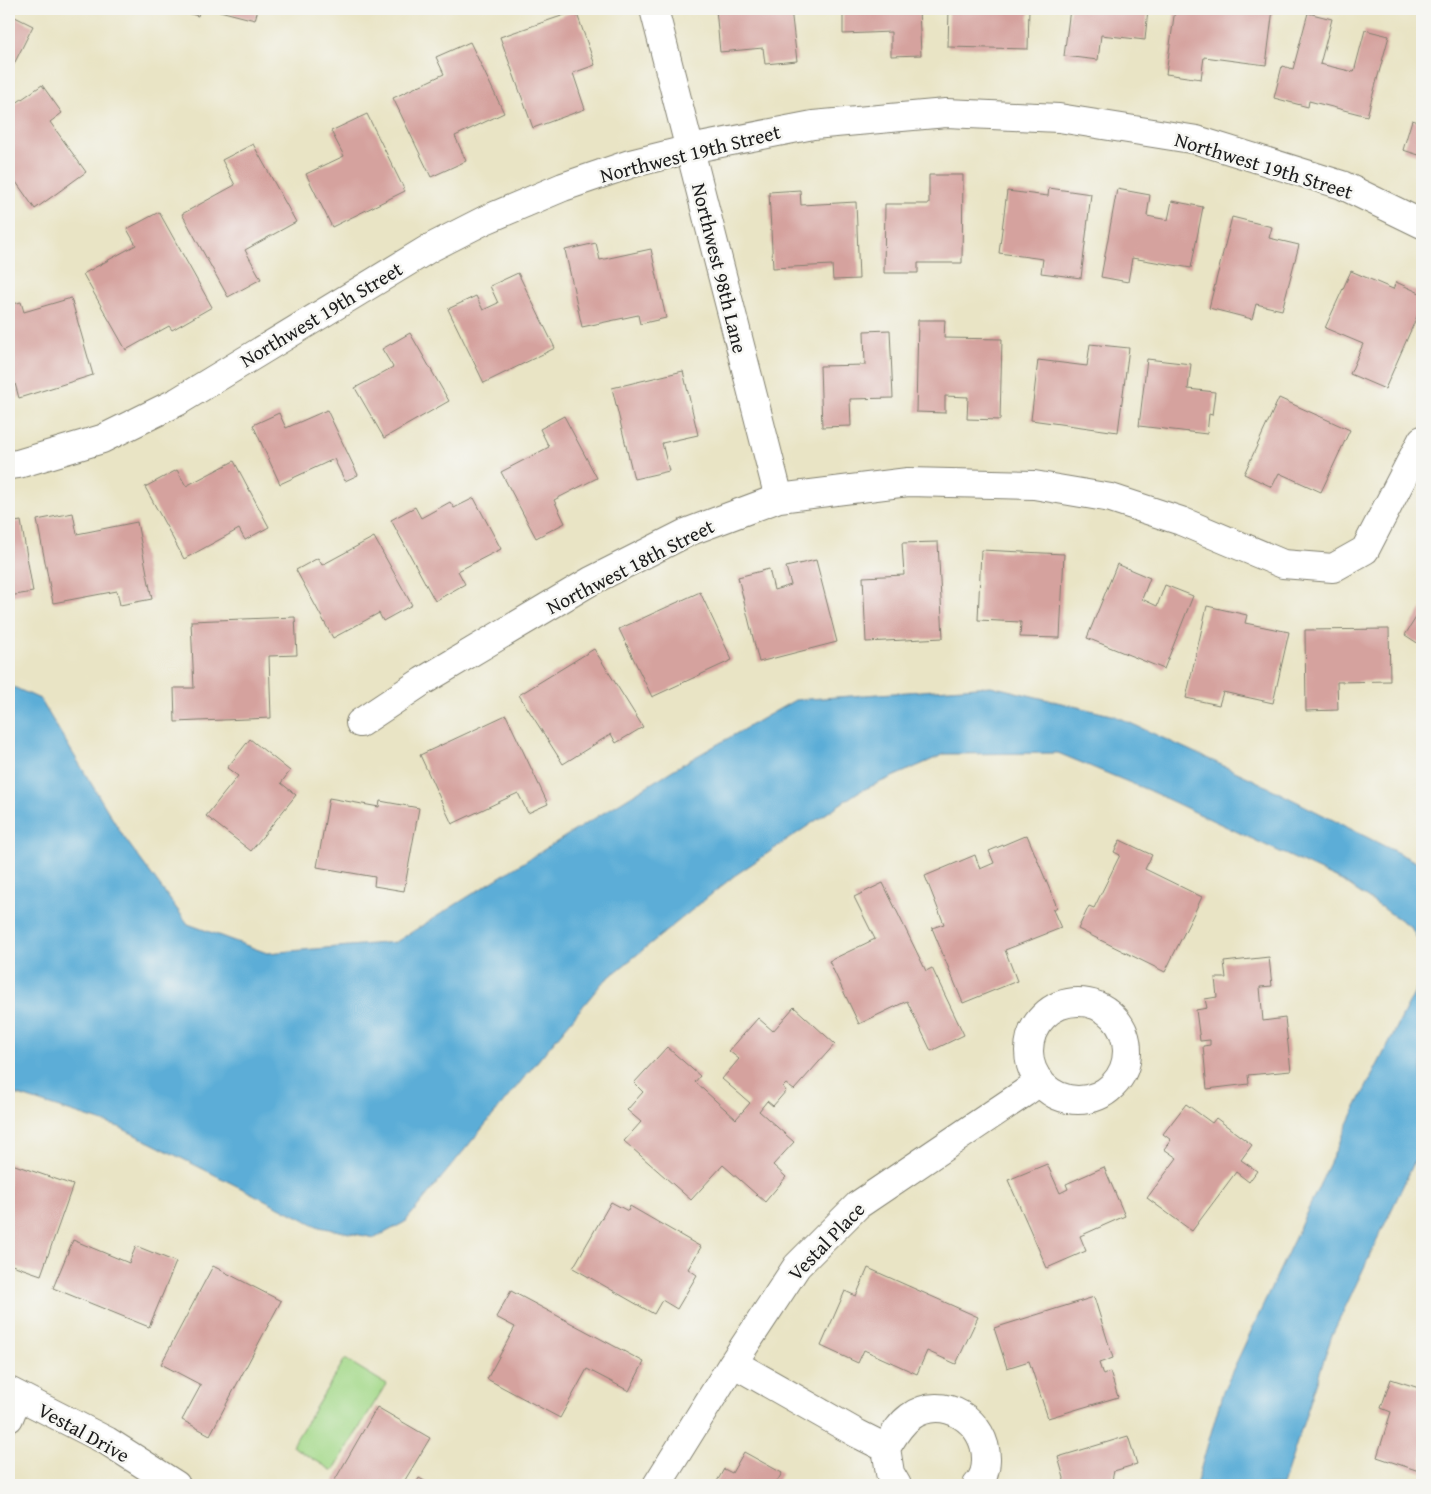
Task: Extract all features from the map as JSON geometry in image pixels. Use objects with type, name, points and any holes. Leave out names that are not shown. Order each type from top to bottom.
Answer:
[{"type":"street","name":"Northwest 98th Lane","points":[[654,9],[779,498]]},
{"type":"street","name":"Northwest 19th Street","points":[[9,465],[102,439],[177,402],[430,248],[485,220],[563,187],[630,164],[690,149],[813,125],[946,113],[1059,118],[1197,140],[1342,185],[1422,224]]},
{"type":"street","name":"Northwest 18th Street","points":[[360,723],[423,680],[591,581],[688,532],[779,498],[908,482],[1034,484],[1111,498],[1181,520],[1283,564],[1333,568],[1365,550],[1422,440]]},
{"type":"street","name":"Vestal Place","points":[[657,1485],[733,1362],[797,1266],[858,1205],[1040,1081]]},
{"type":"street","points":[[733,1362],[858,1434],[886,1448]]},
{"type":"street","name":"Vestal Drive","points":[[12,1402],[107,1441],[176,1485]]},
{"type":"street","points":[[897,1485],[890,1473],[886,1448],[899,1427],[910,1416],[926,1410],[942,1409],[958,1413],[971,1422],[981,1435],[986,1450],[986,1467],[977,1485]]},
{"type":"green space","points":[[345,1359],[386,1384],[333,1471],[292,1446]]},
{"type":"water","points":[[9,685],[40,699],[123,836],[188,924],[267,953],[396,942],[676,768],[795,700],[991,686],[1115,716],[1250,778],[1422,865],[1422,948],[1411,927],[1342,881],[1150,791],[1058,753],[945,754],[858,792],[734,876],[602,983],[405,1222],[375,1238],[319,1227],[119,1127],[9,1092]]},
{"type":"water","points":[[1422,978],[1422,1146],[1332,1335],[1283,1485],[1196,1485],[1223,1391],[1356,1107]]},
{"type":"building","points":[[173,9],[200,9],[198,16]]},
{"type":"building","points":[[212,9],[258,9],[255,20]]},
{"type":"building","points":[[716,9],[791,9],[797,61],[765,64],[763,48],[720,52]]},
{"type":"building","points":[[843,9],[919,9],[921,55],[891,56],[891,32],[843,34]]},
{"type":"building","points":[[949,9],[1029,9],[1028,49],[948,47]]},
{"type":"building","points":[[1070,9],[1148,9],[1145,40],[1101,35],[1098,60],[1064,56]]},
{"type":"building","points":[[1175,9],[1273,9],[1266,65],[1204,57],[1201,79],[1166,74]]},
{"type":"building","points":[[576,11],[595,65],[573,73],[585,109],[533,128],[500,37]]},
{"type":"building","points":[[1308,13],[1332,19],[1320,64],[1354,72],[1365,30],[1389,36],[1367,116],[1309,101],[1308,107],[1274,98],[1282,66],[1293,69]]},
{"type":"building","points":[[9,14],[33,26],[9,74]]},
{"type":"building","points":[[470,42],[504,113],[455,136],[466,161],[431,177],[393,98],[444,74],[436,57]]},
{"type":"building","points":[[42,85],[62,113],[50,122],[86,172],[35,209],[9,172],[9,108]]},
{"type":"building","points":[[367,114],[405,191],[332,227],[306,174],[344,156],[331,131]]},
{"type":"building","points":[[1412,120],[1422,123],[1422,156],[1403,150]]},
{"type":"building","points":[[253,144],[296,222],[245,250],[261,279],[228,297],[182,214],[235,185],[222,160]]},
{"type":"building","points":[[929,175],[963,175],[962,263],[918,263],[918,273],[884,273],[885,204],[929,204]]},
{"type":"building","points":[[1049,188],[1091,194],[1081,278],[1041,273],[1043,259],[999,253],[1007,191],[1048,196]]},
{"type":"building","points":[[1117,189],[1150,195],[1147,216],[1168,220],[1172,201],[1203,207],[1191,268],[1132,258],[1128,282],[1101,277]]},
{"type":"building","points":[[800,190],[801,205],[856,202],[859,279],[833,280],[832,265],[773,268],[769,192]]},
{"type":"building","points":[[159,212],[212,307],[172,330],[169,326],[126,350],[83,274],[136,245],[127,229]]},
{"type":"building","points":[[1232,217],[1272,227],[1269,238],[1299,245],[1282,310],[1256,304],[1252,319],[1209,308]]},
{"type":"building","points":[[596,243],[600,260],[651,249],[666,318],[640,324],[638,315],[582,327],[565,250]]},
{"type":"building","points":[[1351,271],[1393,289],[1396,282],[1422,294],[1422,305],[1385,389],[1350,374],[1363,344],[1325,328]]},
{"type":"building","points":[[518,273],[555,348],[484,383],[448,309],[476,296],[483,310],[498,303],[490,286]]},
{"type":"building","points":[[71,298],[93,375],[19,398],[9,362],[9,305],[21,302],[24,312]]},
{"type":"building","points":[[918,320],[945,320],[944,338],[1002,339],[1000,420],[967,419],[968,397],[945,396],[945,413],[916,412]]},
{"type":"building","points":[[890,330],[893,398],[850,399],[851,426],[822,427],[820,366],[865,365],[864,331]]},
{"type":"building","points":[[410,333],[449,401],[384,438],[355,388],[393,367],[382,349]]},
{"type":"building","points":[[1090,344],[1129,348],[1118,432],[1031,420],[1038,360],[1087,366]]},
{"type":"building","points":[[1147,359],[1191,364],[1188,389],[1215,392],[1212,415],[1209,414],[1207,434],[1139,426]]},
{"type":"building","points":[[683,371],[698,435],[662,443],[669,471],[634,479],[612,388]]},
{"type":"building","points":[[1279,398],[1350,430],[1321,492],[1279,473],[1272,487],[1244,474]]},
{"type":"building","points":[[327,410],[358,475],[345,481],[334,459],[280,484],[253,425],[279,413],[286,428]]},
{"type":"building","points":[[564,416],[597,478],[554,500],[565,523],[536,538],[501,472],[549,447],[540,429]]},
{"type":"building","points":[[234,461],[269,527],[245,540],[239,529],[184,559],[145,487],[177,470],[186,486]]},
{"type":"building","points":[[474,498],[501,549],[458,571],[465,584],[435,601],[391,520],[415,507],[421,518],[450,502],[454,508]]},
{"type":"building","points":[[73,513],[77,534],[137,522],[152,599],[120,605],[117,591],[53,603],[37,520]]},
{"type":"building","points":[[21,521],[33,592],[9,596],[9,523]]},
{"type":"building","points":[[374,537],[412,605],[383,621],[379,613],[333,638],[296,570],[318,558],[322,565]]},
{"type":"building","points":[[938,542],[943,638],[866,642],[863,577],[904,575],[902,543]]},
{"type":"building","points":[[981,550],[1064,554],[1060,638],[1020,637],[1021,622],[978,620]]},
{"type":"building","points":[[816,560],[837,642],[759,662],[738,577],[769,569],[774,590],[791,585],[786,567]]},
{"type":"building","points":[[1117,564],[1150,578],[1142,599],[1157,606],[1165,585],[1193,596],[1164,669],[1087,638]]},
{"type":"building","points":[[700,592],[732,660],[652,697],[619,629]]},
{"type":"building","points":[[1207,606],[1247,615],[1245,623],[1289,632],[1273,703],[1223,692],[1219,705],[1186,698]]},
{"type":"building","points":[[1422,608],[1422,646],[1405,635]]},
{"type":"building","points":[[295,617],[297,655],[269,656],[271,718],[175,722],[174,688],[194,688],[191,621]]},
{"type":"building","points":[[1389,629],[1390,681],[1337,682],[1338,710],[1306,711],[1305,630]]},
{"type":"building","points":[[594,649],[643,727],[616,743],[611,734],[563,764],[519,695]]},
{"type":"building","points":[[506,715],[548,804],[528,813],[518,793],[452,824],[420,755]]},
{"type":"building","points":[[250,739],[290,771],[281,783],[296,795],[251,851],[206,816],[238,776],[227,768]]},
{"type":"building","points":[[329,798],[379,807],[380,801],[419,808],[404,891],[374,886],[375,877],[317,867]]},
{"type":"building","points":[[1027,835],[1057,907],[1053,910],[1061,928],[1005,950],[1017,981],[963,1003],[932,928],[944,924],[925,876],[975,855],[980,869],[994,863],[989,851]]},
{"type":"building","points":[[1120,840],[1152,855],[1145,869],[1202,897],[1165,972],[1078,929],[1089,906],[1094,908],[1120,855],[1114,852]]},
{"type":"building","points":[[883,883],[926,971],[932,968],[964,1035],[931,1051],[907,1001],[859,1024],[829,961],[875,939],[854,897]]},
{"type":"building","points":[[1269,957],[1272,986],[1260,987],[1263,1021],[1285,1018],[1291,1071],[1248,1075],[1249,1084],[1207,1089],[1203,1046],[1210,1045],[1210,1040],[1200,1041],[1196,1010],[1207,1008],[1205,999],[1217,997],[1215,978],[1226,978],[1224,962]]},
{"type":"building","points":[[794,1007],[835,1044],[794,1090],[786,1084],[783,1087],[786,1091],[773,1106],[767,1101],[759,1111],[794,1142],[773,1165],[786,1177],[765,1202],[723,1165],[691,1200],[624,1141],[641,1122],[627,1110],[643,1092],[634,1083],[667,1047],[700,1076],[695,1082],[736,1119],[750,1103],[722,1079],[739,1059],[729,1051],[758,1018],[773,1031]]},
{"type":"building","points":[[1186,1104],[1212,1123],[1216,1118],[1252,1145],[1241,1160],[1257,1171],[1249,1182],[1236,1172],[1192,1231],[1147,1198],[1177,1158],[1164,1149],[1171,1140],[1163,1134]]},
{"type":"building","points":[[9,1163],[73,1185],[41,1275],[9,1264]]},
{"type":"building","points":[[1047,1164],[1060,1193],[1068,1189],[1066,1184],[1104,1167],[1125,1216],[1080,1236],[1086,1251],[1047,1268],[1008,1180]]},
{"type":"building","points":[[611,1202],[628,1211],[630,1206],[701,1247],[688,1269],[697,1275],[677,1309],[662,1300],[654,1314],[573,1268]]},
{"type":"building","points":[[73,1240],[129,1263],[136,1246],[176,1262],[149,1327],[53,1288]]},
{"type":"building","points":[[213,1266],[281,1301],[210,1435],[182,1420],[201,1385],[161,1364]]},
{"type":"building","points":[[868,1268],[978,1317],[956,1364],[927,1351],[917,1374],[864,1350],[858,1363],[821,1346],[845,1291],[856,1296]]},
{"type":"building","points":[[511,1291],[644,1362],[629,1391],[587,1369],[560,1418],[487,1379],[515,1327],[496,1317]]},
{"type":"building","points":[[1094,1297],[1113,1358],[1099,1363],[1103,1375],[1110,1372],[1118,1397],[1048,1418],[1029,1361],[1007,1368],[994,1328]]},
{"type":"building","points":[[1391,1379],[1422,1389],[1422,1472],[1377,1457],[1391,1412],[1381,1408]]},
{"type":"building","points":[[377,1407],[430,1438],[402,1485],[332,1485]]},
{"type":"building","points":[[1128,1436],[1137,1464],[1114,1471],[1111,1485],[1063,1485],[1064,1478],[1058,1457]]},
{"type":"building","points":[[744,1452],[782,1473],[775,1485],[715,1485],[724,1469],[732,1473]]},
{"type":"building","points":[[419,1478],[432,1485],[415,1485]]}]
